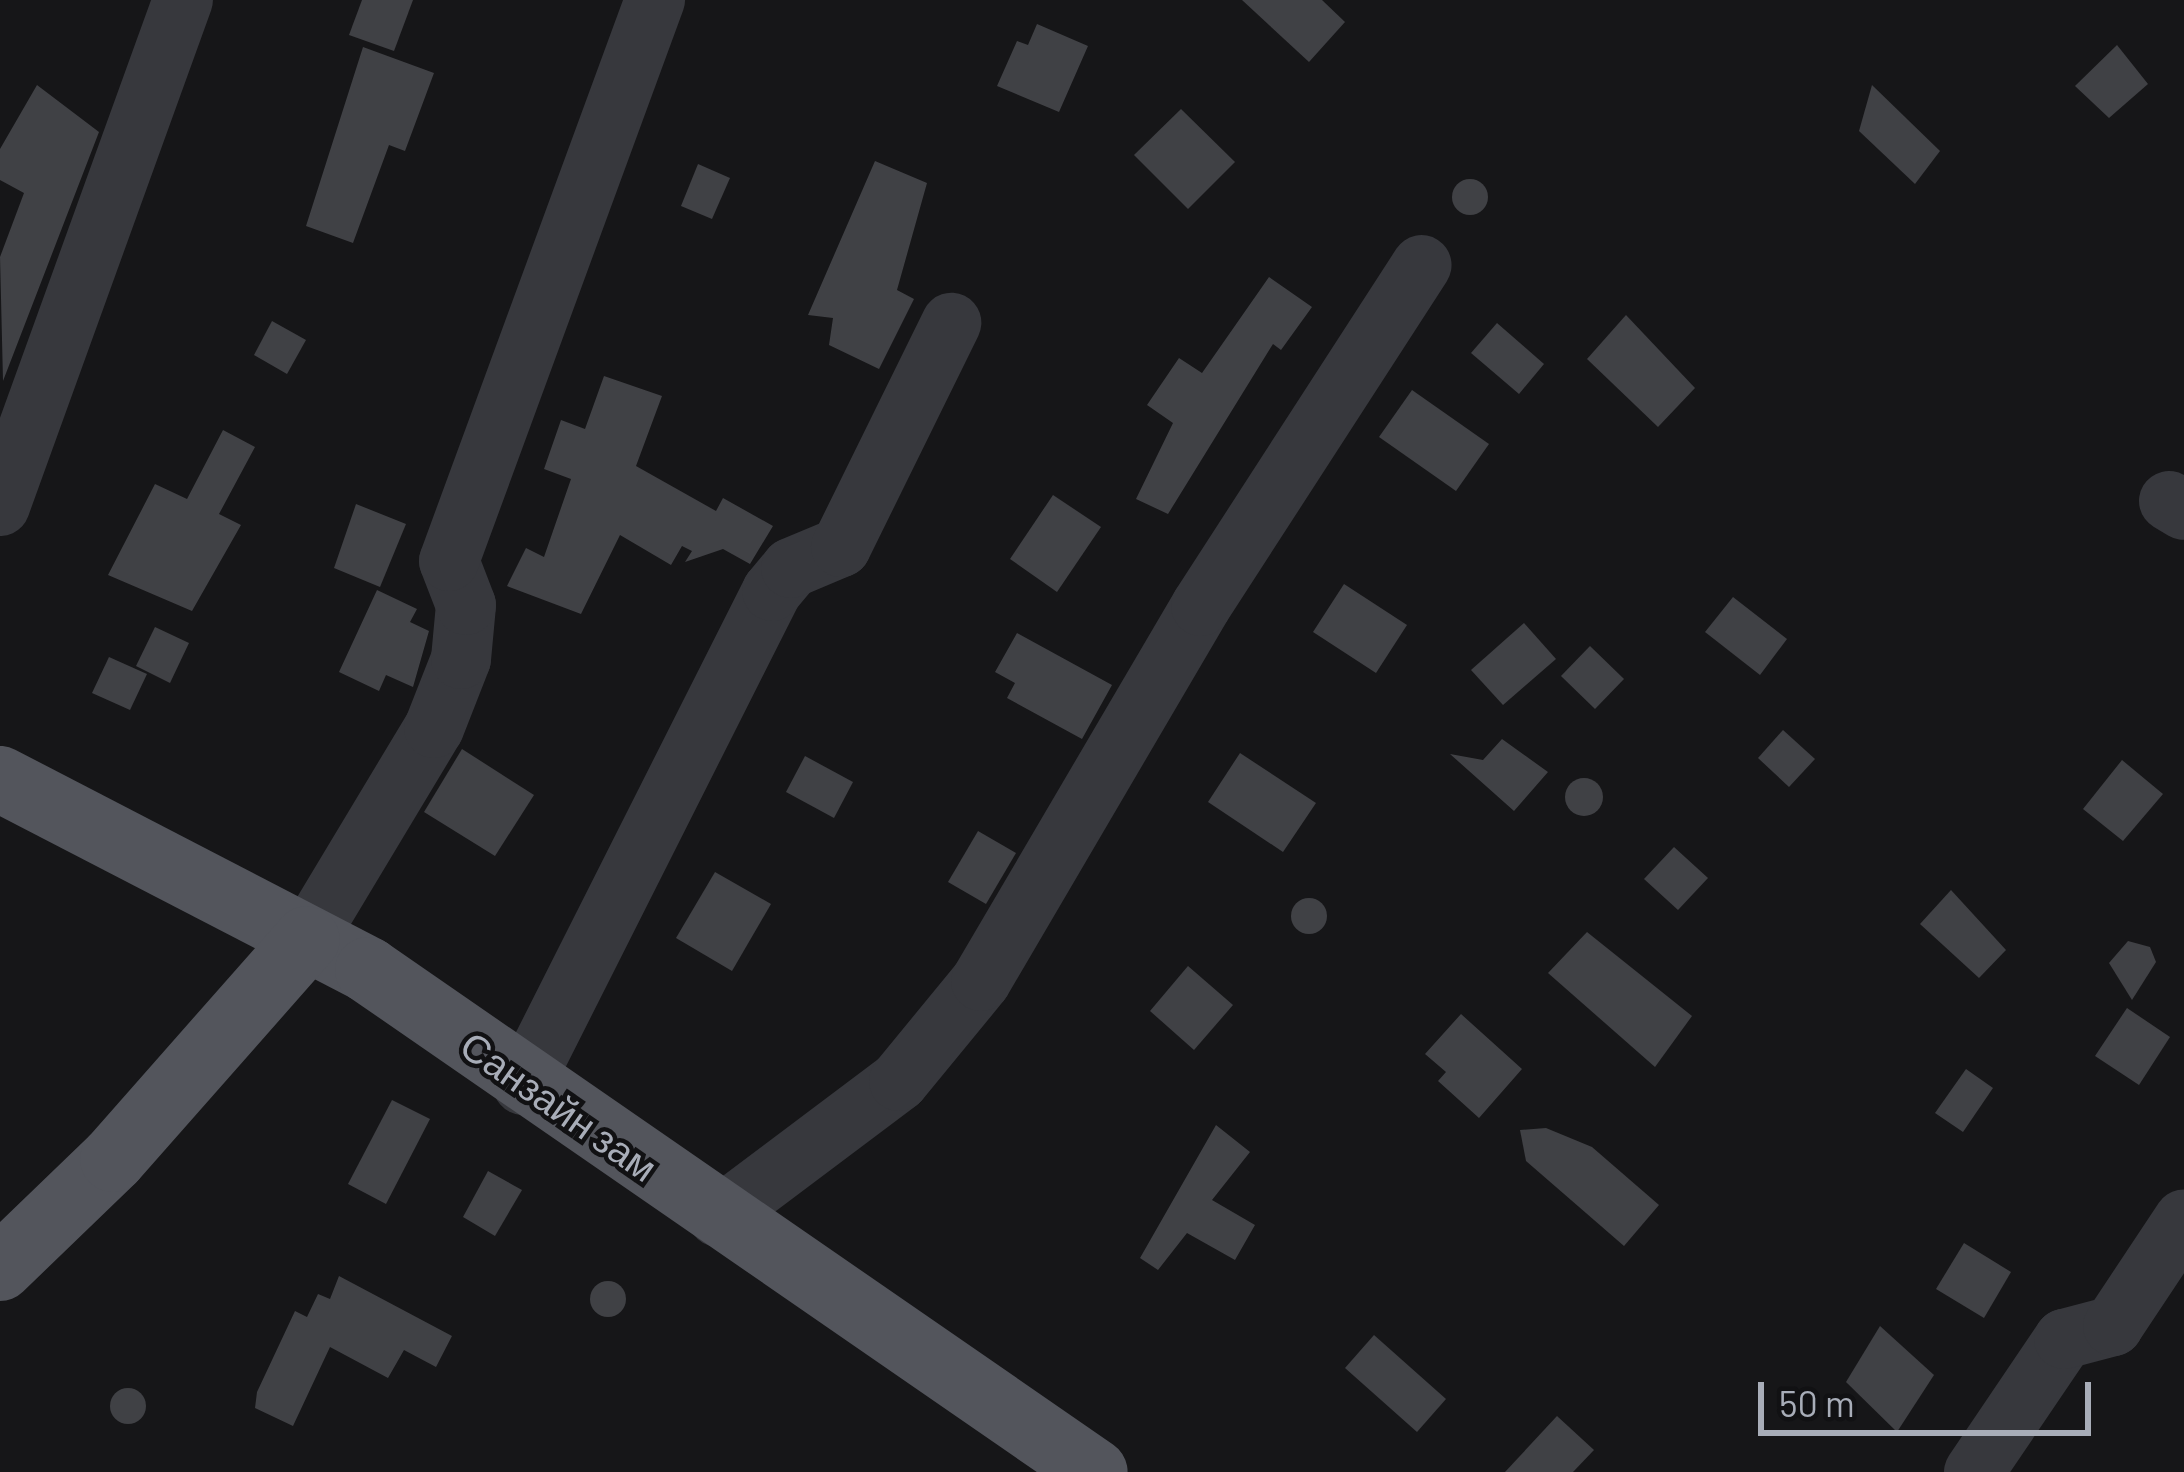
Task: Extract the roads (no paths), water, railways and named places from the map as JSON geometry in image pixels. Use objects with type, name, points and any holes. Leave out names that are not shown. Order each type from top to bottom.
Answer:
[{"type":"main road","name":"Санзайн зам","points":[[0,779],[368,970],[523,1085],[1095,1472]]},
{"type":"main road","points":[[0,1268],[113,1159],[308,939]]},
{"type":"street","points":[[0,506],[183,0]]},
{"type":"street","points":[[308,939],[434,728],[461,659],[466,604],[449,561],[655,0]]},
{"type":"street","points":[[718,1217],[899,1081],[981,981],[1201,606],[1422,266]]},
{"type":"street","points":[[523,1085],[772,591],[790,568],[841,547],[951,323]]},
{"type":"street","points":[[1974,1472],[2064,1339],[2113,1326],[2184,1220]]}]
